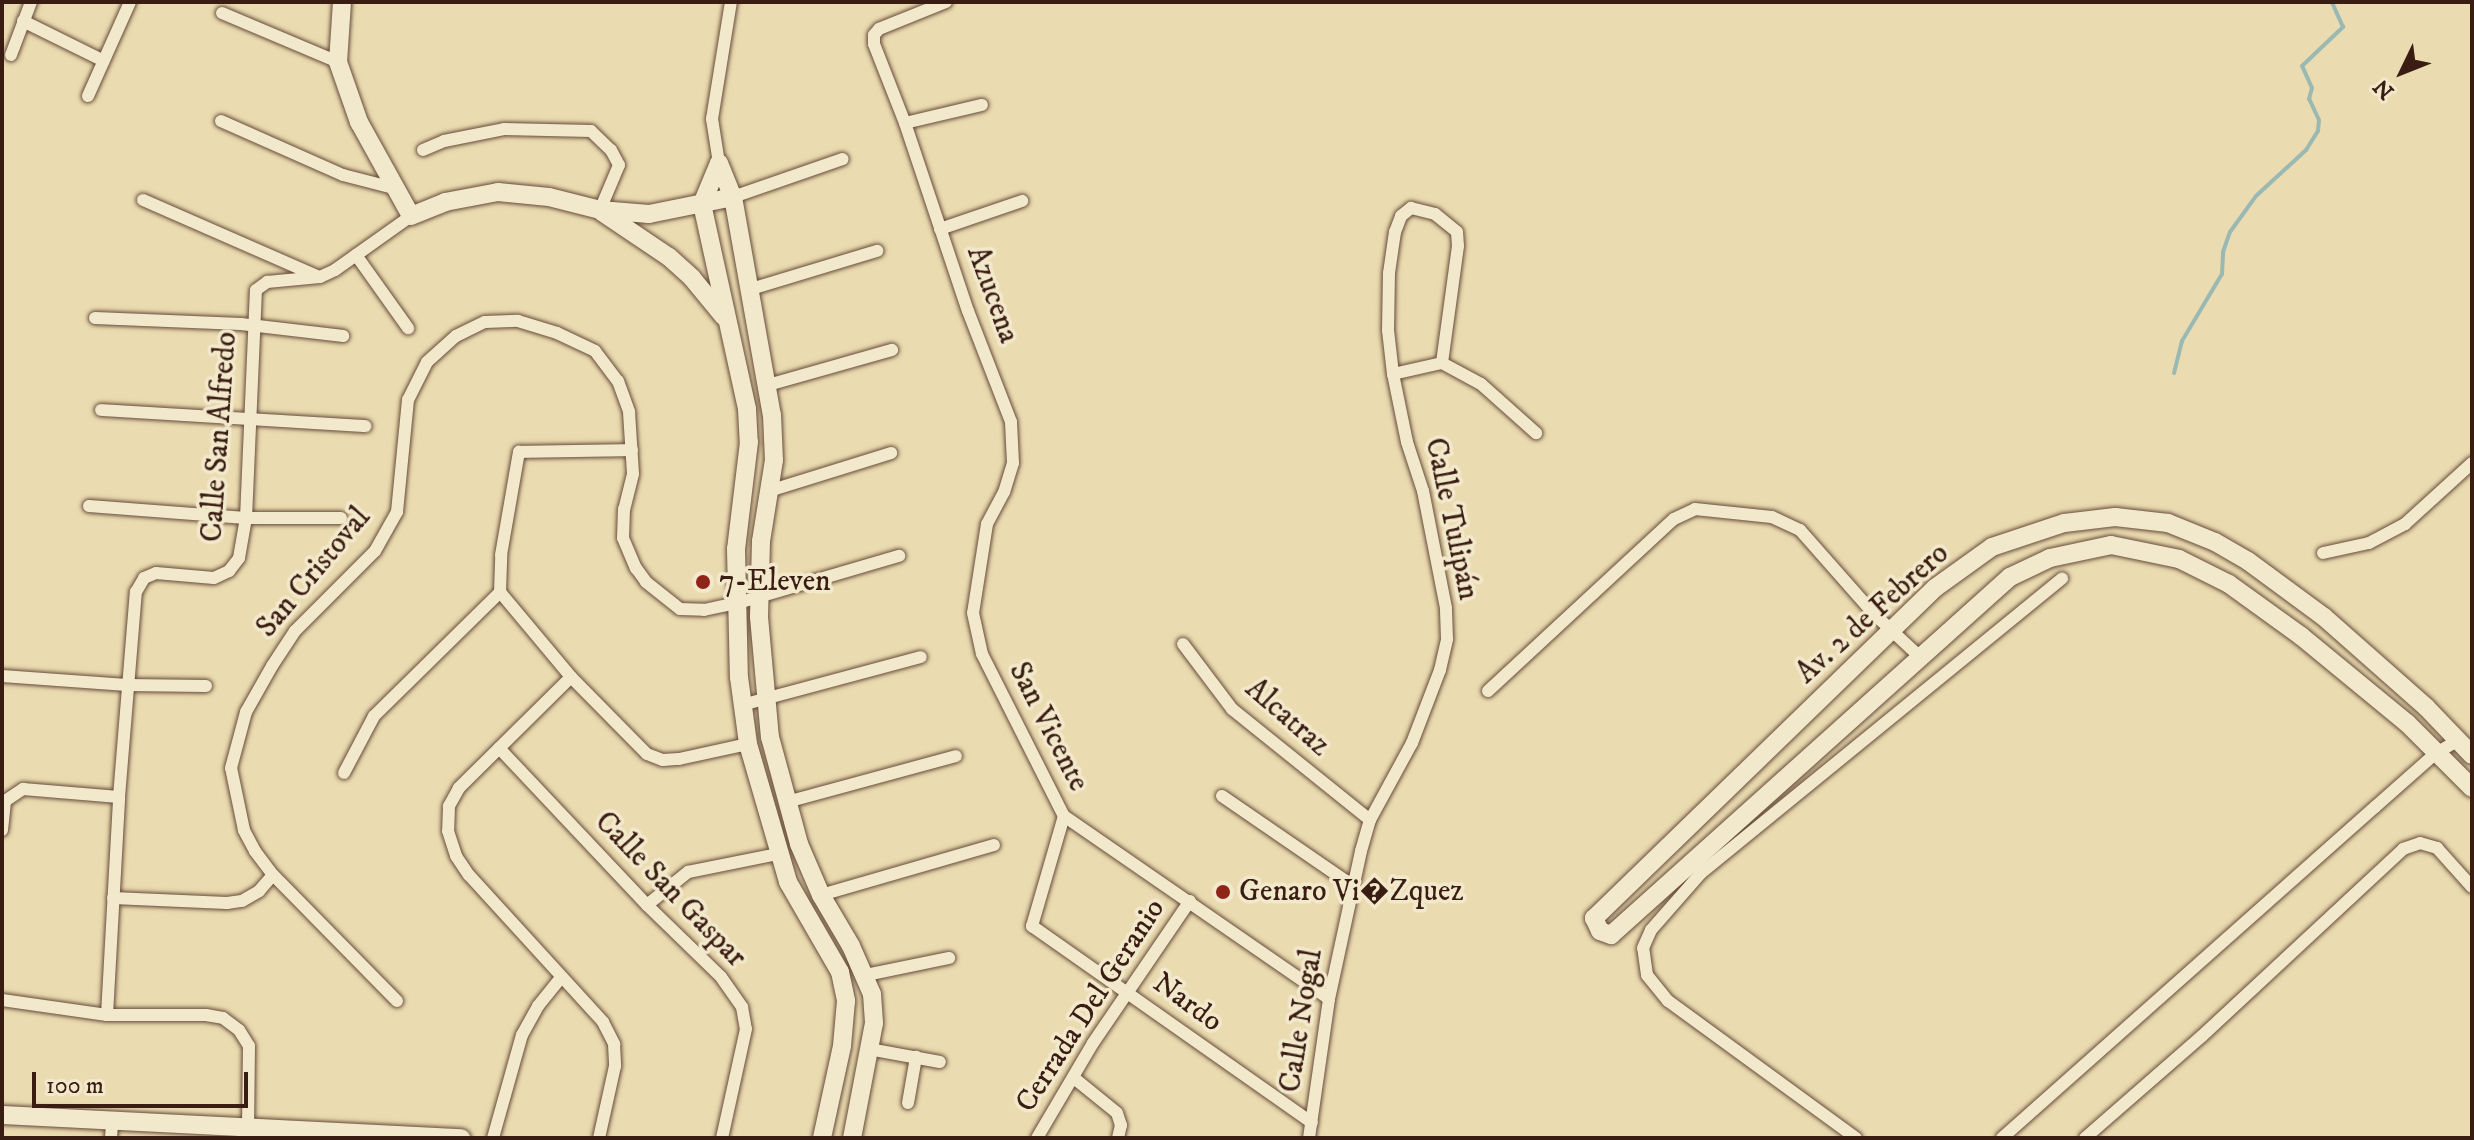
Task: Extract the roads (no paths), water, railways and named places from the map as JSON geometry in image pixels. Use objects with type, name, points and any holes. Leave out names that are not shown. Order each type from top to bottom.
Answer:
[{"type":"street","points":[[11,55],[31,2]]},
{"type":"street","points":[[88,96],[130,2]]},
{"type":"street","points":[[342,2],[338,62],[359,122],[411,216],[460,198],[498,192],[549,197],[600,210],[649,214],[733,197],[843,159]]},
{"type":"street","points":[[731,2],[712,119],[719,163],[733,197],[768,385],[774,460],[761,541],[759,597],[770,737],[794,829],[821,895],[866,975],[872,994],[874,1023],[852,1138]]},
{"type":"street","name":"Azucena","points":[[946,2],[879,29],[874,35],[874,44],[1011,422],[1013,463],[1004,492],[987,524],[973,613],[982,654]]},
{"type":"street","points":[[222,13],[338,62]]},
{"type":"street","points":[[23,21],[104,61]]},
{"type":"street","points":[[905,123],[982,105]]},
{"type":"street","points":[[221,121],[343,175],[397,189]]},
{"type":"street","points":[[423,150],[444,141],[504,129],[591,131],[611,150],[619,165],[600,210]]},
{"type":"street","points":[[719,163],[702,204],[747,409],[749,442],[736,549],[742,705],[748,744],[778,854],[788,882],[821,945],[840,972],[846,1001],[842,1046],[822,1138]]},
{"type":"street","points":[[143,200],[320,277]]},
{"type":"street","points":[[940,229],[1022,201]]},
{"type":"street","name":"Calle Tulipán","points":[[1370,820],[1412,743],[1440,670],[1447,639],[1446,608],[1423,491],[1407,442],[1393,374],[1388,288],[1395,232],[1401,216],[1411,208],[1424,209],[1457,232],[1458,246],[1442,363]]},
{"type":"street","points":[[600,210],[669,257],[692,278],[727,320]]},
{"type":"street","name":"Calle San Alfredo","points":[[107,1015],[119,797],[136,592],[144,578],[156,573],[214,578],[229,571],[239,558],[246,518],[248,420],[255,325],[253,298],[260,285],[274,280],[320,277],[411,216]]},
{"type":"street","points":[[751,289],[877,251]]},
{"type":"street","points":[[356,255],[408,328]]},
{"type":"street","points":[[95,318],[255,325],[343,336]]},
{"type":"street","name":"San Cristoval","points":[[397,1001],[273,875],[244,830],[231,768],[246,712],[295,631],[375,551],[397,512],[408,400],[427,362],[456,336],[485,322],[518,321],[557,333],[595,351],[618,381],[629,412],[633,474],[624,509],[623,538],[636,568],[662,596],[680,609],[704,610],[738,603],[899,556]]},
{"type":"street","points":[[768,385],[892,350]]},
{"type":"street","points":[[1393,374],[1442,363],[1481,384],[1536,433]]},
{"type":"street","points":[[101,410],[366,426]]},
{"type":"street","points":[[632,450],[519,452],[501,555],[500,592],[571,677],[632,742],[655,757],[679,759],[748,744]]},
{"type":"street","points":[[769,491],[891,453]]},
{"type":"street","points":[[2323,553],[2369,543],[2405,524],[2472,463]]},
{"type":"street","points":[[89,506],[246,518],[341,518]]},
{"type":"street","points":[[1488,691],[1674,519],[1695,509],[1772,517],[1800,530],[1891,631],[1920,657]]},
{"type":"street","name":"Av. 2 de Febrero","points":[[2472,755],[2426,707],[2311,608],[2248,561],[2168,523],[2115,517],[2064,523],[1992,547],[1935,588],[1594,918],[1600,931],[1611,935],[2010,577],[2050,558],[2111,545],[2179,559],[2229,584],[2407,723],[2472,788]]},
{"type":"street","points":[[1856,1138],[1668,1001],[1647,975],[1643,948],[1651,930],[1701,873],[2062,579]]},
{"type":"street","points":[[344,773],[374,716],[500,592]]},
{"type":"street","name":"Alcatraz","points":[[1183,644],[1232,709],[1370,820]]},
{"type":"street","name":"San Vicente","points":[[982,654],[1064,816],[1190,901]]},
{"type":"street","points":[[742,705],[767,701],[921,657]]},
{"type":"street","points":[[2,676],[127,685],[206,686]]},
{"type":"street","points":[[571,677],[459,788],[449,806],[448,831],[456,856],[469,875],[603,1022],[614,1044],[615,1066],[599,1138]]},
{"type":"street","points":[[2002,1138],[2435,754],[2457,741]]},
{"type":"street","name":"Calle San Gaspar","points":[[499,748],[647,905],[721,977],[742,1007],[746,1029],[722,1138]]},
{"type":"street","points":[[787,802],[956,756]]},
{"type":"street","points":[[2,830],[5,801],[23,789],[119,797]]},
{"type":"street","points":[[1222,796],[1353,886]]},
{"type":"street","name":"Nardo","points":[[1064,816],[1032,926],[1312,1123]]},
{"type":"street","name":"Calle Nogal","points":[[1309,1138],[1329,999],[1370,820]]},
{"type":"street","points":[[2085,1138],[2202,1036],[2403,849],[2420,843],[2437,848],[2472,887]]},
{"type":"street","points":[[821,895],[994,845]]},
{"type":"street","points":[[647,905],[688,872],[778,854]]},
{"type":"street","points":[[113,898],[242,901],[259,891],[273,875]]},
{"type":"street","points":[[1190,901],[1329,999]]},
{"type":"street","name":"Cerrada Del Geranio","points":[[1037,1138],[1127,992],[1190,901]]},
{"type":"street","points":[[821,945],[843,933]]},
{"type":"street","points":[[866,975],[949,958]]},
{"type":"street","points":[[493,1138],[522,1035],[538,1006],[561,978]]},
{"type":"street","points":[[2,1000],[107,1015],[206,1015],[223,1018],[239,1030],[249,1046],[248,1126]]},
{"type":"street","points":[[869,1049],[940,1062]]},
{"type":"street","points":[[908,1103],[916,1057]]},
{"type":"street","points":[[1074,1078],[1117,1113],[1121,1125],[1118,1137]]},
{"type":"street","points":[[2,1115],[112,1130],[248,1126],[461,1138]]},
{"type":"waterway","points":[[2174,373],[2182,341],[2222,274],[2223,252],[2230,232],[2256,196],[2306,150],[2318,131],[2319,120],[2309,99],[2312,88],[2302,66],[2343,27],[2332,2]]},
{"type":"place","name":"7-Eleven","points":[[703,582]]},
{"type":"place","name":"Genaro Vi�Zquez","points":[[1223,892]]}]
